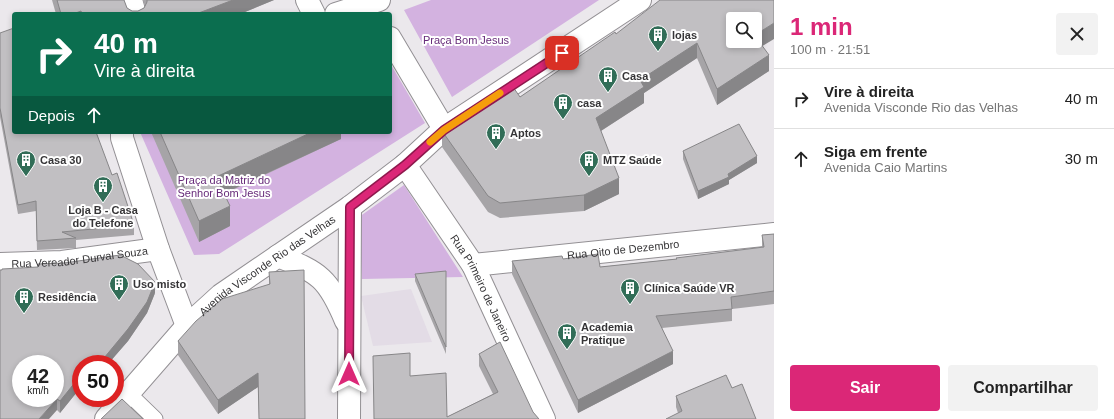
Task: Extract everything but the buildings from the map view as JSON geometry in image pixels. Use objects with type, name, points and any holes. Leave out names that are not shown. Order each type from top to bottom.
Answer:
[{"type":"main road","points":[[131,0],[134,12]]},
{"type":"main road","points":[[308,0],[313,12]]},
{"type":"main road","name":"Avenida Visconde Rio das Velhas","points":[[106,419],[187,326],[222,295],[350,207],[405,165],[444,130],[640,0]]},
{"type":"main road","points":[[346,12],[375,6]]},
{"type":"main road","points":[[392,41],[444,130]]},
{"type":"main road","points":[[122,134],[158,249],[187,326]]},
{"type":"main road","name":"Rua Primeiro de Janeiro","points":[[405,165],[473,265],[544,419]]},
{"type":"main road","points":[[349,419],[350,207]]},
{"type":"main road","name":"Rua Oito de Dezembro","points":[[473,265],[774,234]]},
{"type":"main road","name":"Rua Vereador Durval Souza","points":[[0,264],[62,262],[158,249]]},
{"type":"main road","points":[[278,256],[304,266],[324,279],[338,301],[349,330]]},
{"type":"lane","points":[[128,394],[155,419]]},
{"type":"shaded area","points":[[411,289],[432,342],[373,346],[361,296]]},
{"type":"green space","name":"Praça Bom Jesus","points":[[431,0],[599,0],[452,97],[404,10]]},
{"type":"green space","name":"Praça da Matriz do Senhor Bom Jesus","points":[[392,66],[425,123],[219,254],[194,255],[141,134],[392,134]]},
{"type":"green space","points":[[404,185],[463,277],[362,279],[359,217]]},
{"type":"slow traffic","points":[[430,142],[444,130],[500,93]]},
{"type":"place","name":"lojas","points":[[658,52]]},
{"type":"place","name":"Casa","points":[[608,93]]},
{"type":"place","name":"casa","points":[[563,120]]},
{"type":"place","name":"Aptos","points":[[496,150]]},
{"type":"place","name":"Casa 30","points":[[26,177]]},
{"type":"place","name":"MTZ Saúde","points":[[589,177]]},
{"type":"place","name":"Loja B - Casa do Telefone","points":[[103,203]]},
{"type":"place","name":"Uso misto","points":[[119,301]]},
{"type":"place","name":"Clínica Saúde VR","points":[[630,305]]},
{"type":"place","name":"Residência","points":[[24,314]]},
{"type":"place","name":"Academia Pratique","points":[[567,350]]},
{"type":"route","points":[[349,374],[350,207],[405,165],[444,130],[562,53]]}]
